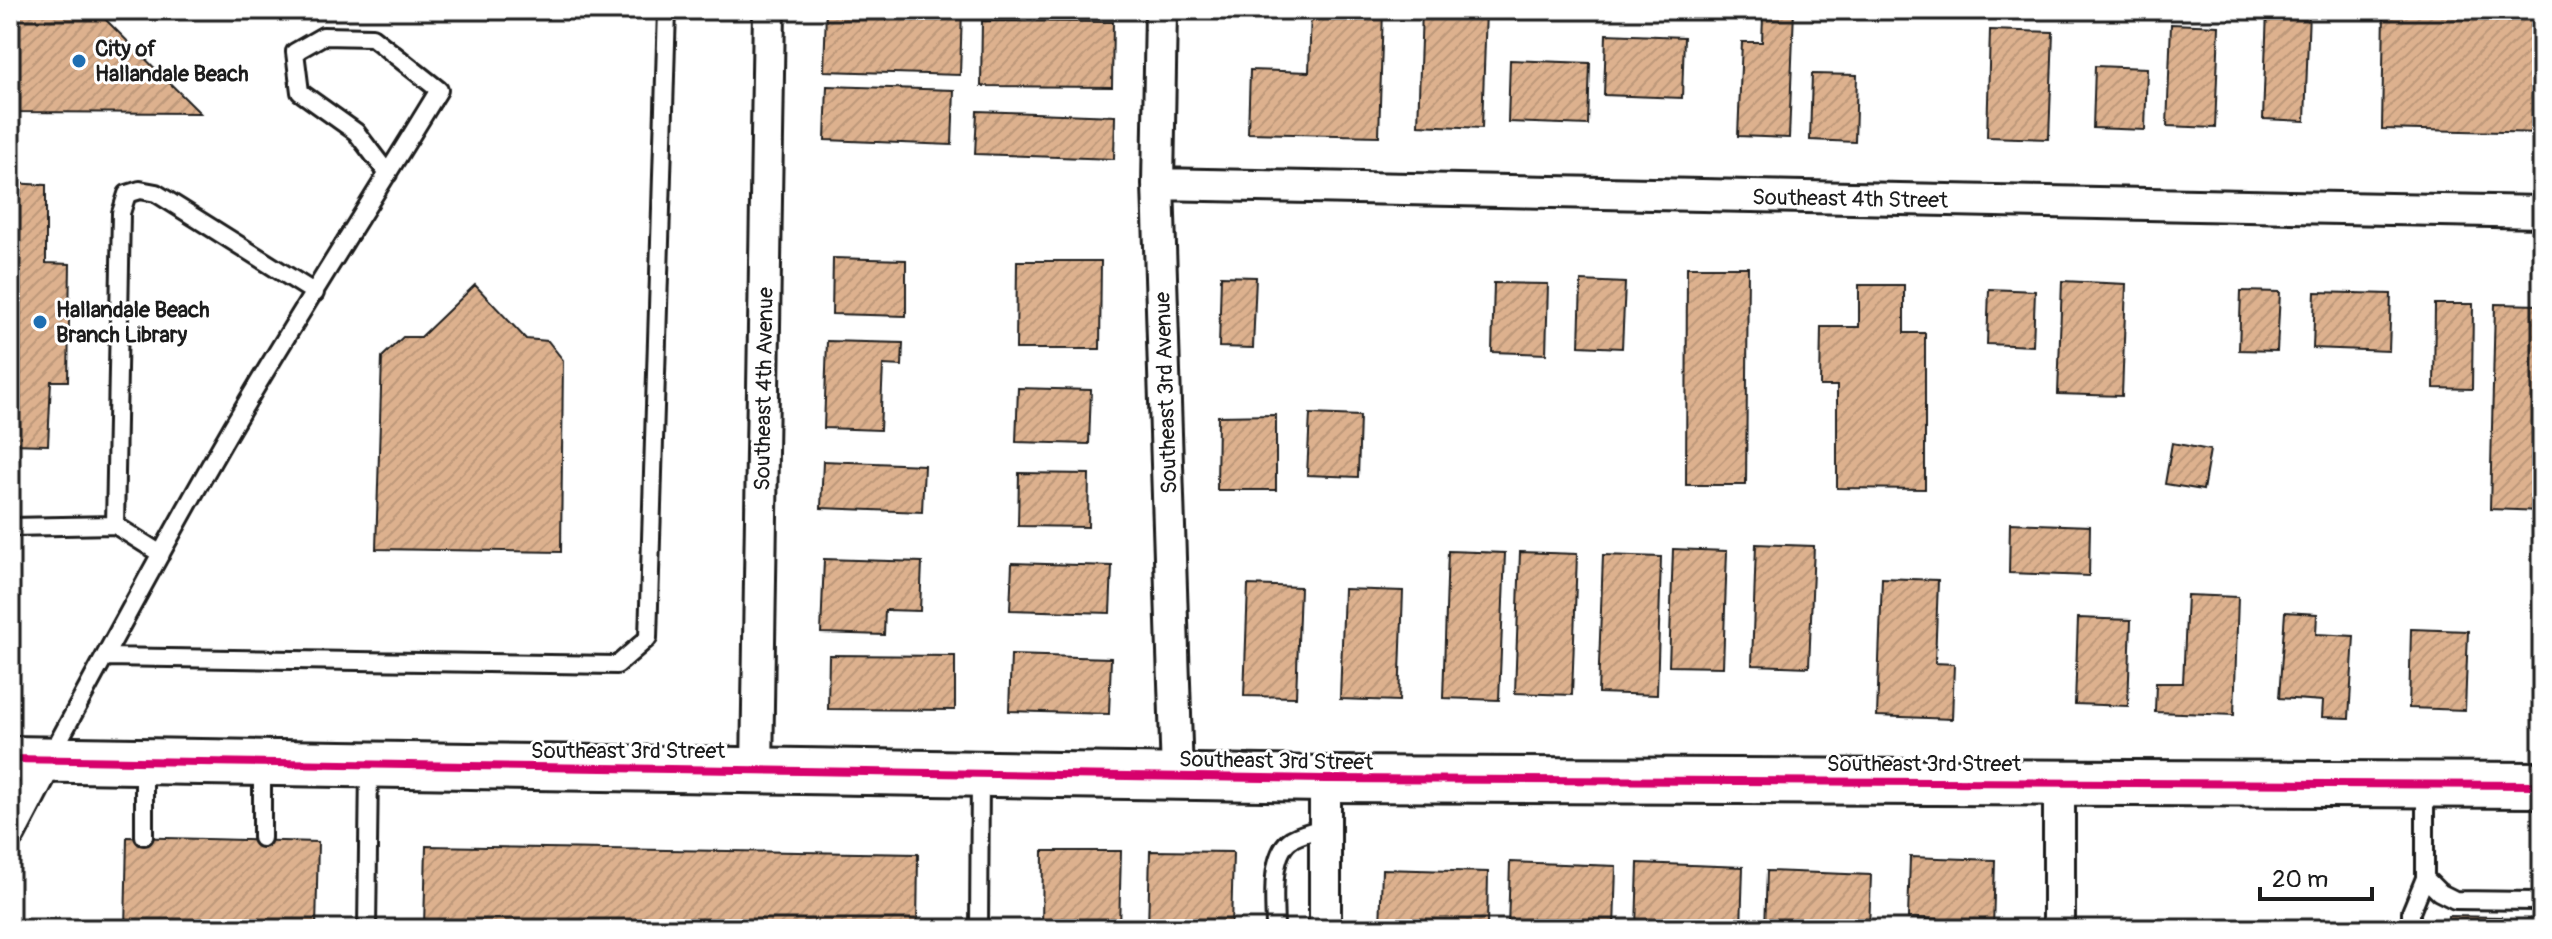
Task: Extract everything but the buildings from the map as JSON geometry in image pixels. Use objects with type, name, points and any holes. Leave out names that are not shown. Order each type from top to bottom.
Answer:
[{"type":"street","name":"Southeast 4th Avenue","points":[[757,769],[769,10]]},
{"type":"street","name":"Southeast 3rd Avenue","points":[[1161,10],[1158,184],[1177,776]]},
{"type":"street","name":"Southeast 4th Street","points":[[1158,184],[2542,212]]},
{"type":"street","name":"Southeast 3rd Street","points":[[29,760],[1325,779],[2542,785]]},
{"type":"street","points":[[10,833],[29,760]]},
{"type":"street","points":[[1325,779],[1325,929]]},
{"type":"street","points":[[2059,781],[2059,929]]},
{"type":"lane","points":[[105,657],[617,665],[648,638],[667,10]]},
{"type":"lane","points":[[29,760],[105,657],[227,436],[388,174],[439,90],[372,37],[323,36],[295,52],[300,92],[356,132],[388,174]]},
{"type":"lane","points":[[115,525],[121,213],[127,194],[140,190],[156,193],[315,293]]},
{"type":"lane","points":[[10,527],[115,525],[161,554]]},
{"type":"lane","points":[[144,761],[144,836]]},
{"type":"lane","points":[[262,762],[262,838]]},
{"type":"lane","points":[[367,929],[370,764]]},
{"type":"lane","points":[[979,929],[980,774]]},
{"type":"lane","points":[[2411,929],[2411,912],[2425,878],[2425,784]]},
{"type":"lane","points":[[1275,929],[1275,872],[1280,855],[1289,840],[1325,827]]},
{"type":"lane","points":[[2425,878],[2439,892],[2455,900],[2535,901],[2542,905]]},
{"type":"cycle path","points":[[10,759],[1325,779],[2542,785]]},
{"type":"place","name":"City of Hallandale Beach","points":[[79,61]]},
{"type":"place","name":"Hallandale Beach Branch Library","points":[[40,322]]}]
